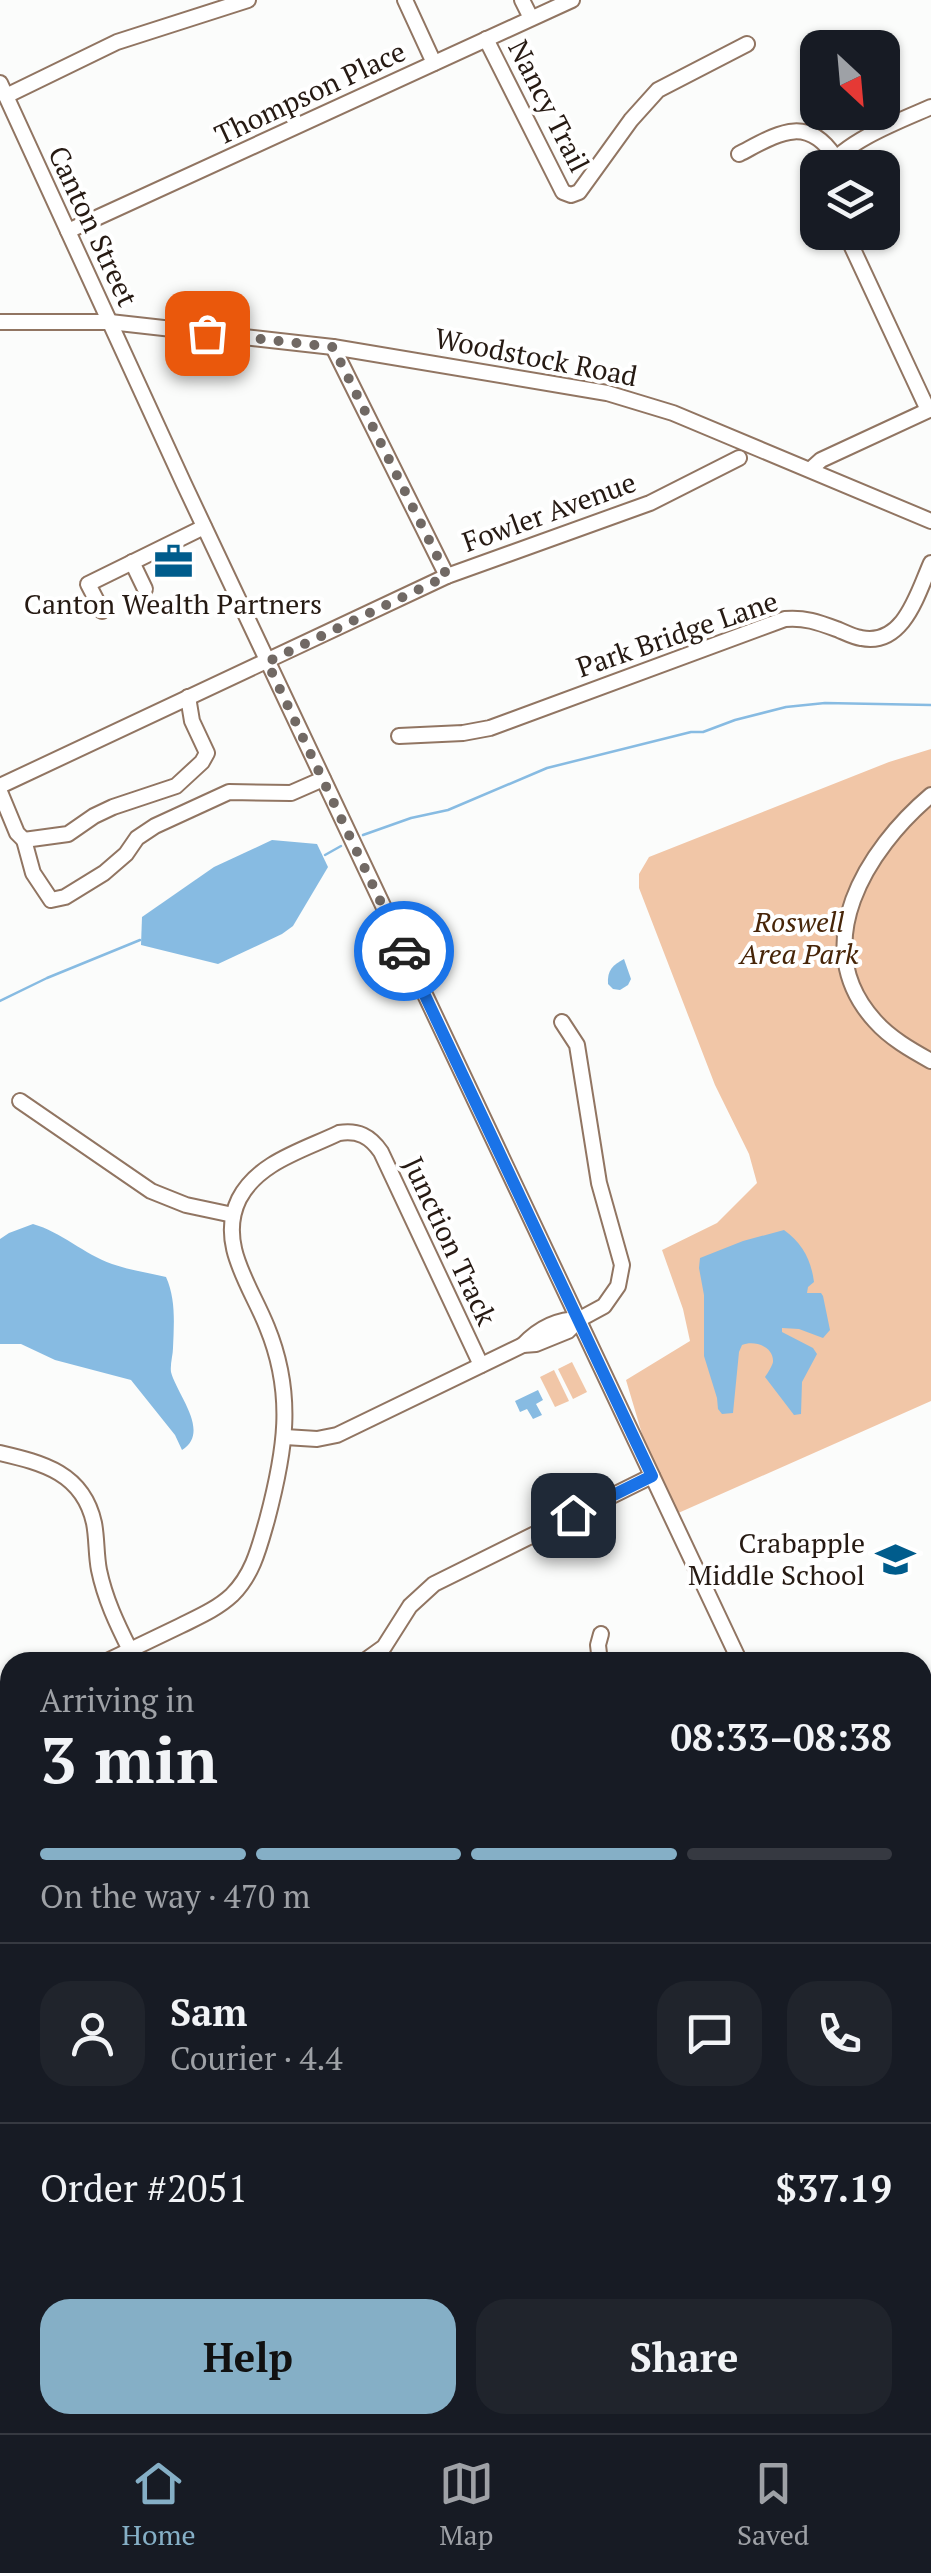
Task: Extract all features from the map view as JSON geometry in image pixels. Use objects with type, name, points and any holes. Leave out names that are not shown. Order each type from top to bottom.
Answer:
[{"type":"street","points":[[3,90],[117,42],[248,0]]},
{"type":"street","points":[[405,0],[434,63]]},
{"type":"street","points":[[522,0],[531,18]]},
{"type":"street","name":"Thompson Place","points":[[68,231],[572,0]]},
{"type":"street","name":"Nancy Trail","points":[[486,39],[560,198],[579,192],[658,90],[747,44]]},
{"type":"street","name":"Canton Street","points":[[3,90],[267,662],[735,1652]]},
{"type":"street","points":[[848,150],[931,108]]},
{"type":"street","points":[[739,154],[779,134],[797,131],[820,139],[825,150]]},
{"type":"street","points":[[811,470],[821,460],[930,410],[854,250]]},
{"type":"street","name":"Woodstock Road","points":[[0,322],[110,322],[333,347],[607,393],[673,413],[931,521]]},
{"type":"street","points":[[333,347],[447,576]]},
{"type":"street","name":"Fowler Avenue","points":[[0,789],[447,576],[650,502],[739,458]]},
{"type":"street","points":[[102,612],[88,584],[204,526]]},
{"type":"street","points":[[132,562],[145,590]]},
{"type":"street","name":"Park Bridge Lane","points":[[399,736],[490,728],[784,619],[812,620],[861,638],[885,636],[907,616],[931,563]]},
{"type":"street","points":[[24,840],[68,834],[113,807],[176,786],[207,754],[192,720],[188,697]]},
{"type":"street","points":[[0,789],[17,833],[24,840],[33,873],[50,900],[65,898],[104,873],[154,826],[229,792],[291,793],[323,779]]},
{"type":"street","points":[[931,796],[912,811],[867,867],[853,898],[844,941],[852,984],[866,1011],[904,1046],[931,1061]]},
{"type":"street","points":[[285,1437],[318,1439],[338,1435],[522,1346],[532,1335],[563,1319],[580,1319],[611,1300],[622,1265],[599,1184],[577,1044],[562,1022]]},
{"type":"street","points":[[20,1101],[151,1191],[186,1205],[233,1215],[234,1255],[280,1363],[285,1398],[280,1470],[258,1552],[243,1583],[214,1610],[126,1652]]},
{"type":"street","name":"Junction Track","points":[[233,1215],[246,1187],[268,1166],[339,1133],[362,1134],[374,1141],[481,1365]]},
{"type":"street","points":[[0,1453],[52,1468],[64,1475],[82,1496],[94,1524],[104,1590],[130,1650]]},
{"type":"street","points":[[377,1652],[410,1606],[434,1584],[652,1476]]},
{"type":"street","points":[[599,1652],[601,1634]]},
{"type":"green space","name":"Roswell Area Park","points":[[931,749],[931,1401],[667,1518],[626,1380],[690,1341],[662,1250],[717,1223],[757,1183],[749,1154],[715,1085],[639,888],[639,874],[649,857]]},
{"type":"green space","points":[[572,1362],[587,1392],[573,1399],[558,1369]]},
{"type":"green space","points":[[554,1370],[569,1401],[555,1407],[540,1377]]},
{"type":"water","points":[[272,840],[317,844],[328,867],[293,926],[218,964],[141,945],[142,917],[214,867]]},
{"type":"water","points":[[624,959],[631,979],[620,990],[613,989],[608,984],[610,972]]},
{"type":"water","points":[[33,1224],[112,1264],[166,1277],[174,1312],[171,1372],[193,1423],[190,1442],[182,1450],[175,1435],[131,1380],[55,1360],[21,1344],[0,1344],[0,1239]]},
{"type":"water","points":[[784,1230],[808,1259],[814,1282],[807,1293],[823,1296],[830,1330],[823,1338],[799,1329],[782,1328],[782,1332],[817,1354],[802,1382],[801,1414],[794,1415],[765,1377],[773,1362],[770,1352],[752,1343],[742,1345],[739,1352],[733,1413],[722,1414],[704,1356],[700,1258]]},
{"type":"water","points":[[538,1390],[543,1400],[536,1404],[542,1415],[533,1419],[527,1409],[520,1412],[515,1401]]},
{"type":"waterway","points":[[363,835],[448,810],[547,768],[703,732],[786,707],[825,703],[931,705]]},
{"type":"waterway","points":[[325,855],[341,846]]},
{"type":"waterway","points":[[0,1001],[140,940]]},
{"type":"way so far","points":[[207,333],[333,347],[447,576],[267,662],[404,951]]},
{"type":"place","name":"Canton Wealth Partners","points":[[173,562]]},
{"type":"place","name":"Crabapple Middle School","points":[[895,1559]]},
{"type":"route","points":[[404,951],[652,1476],[573,1515]]}]
